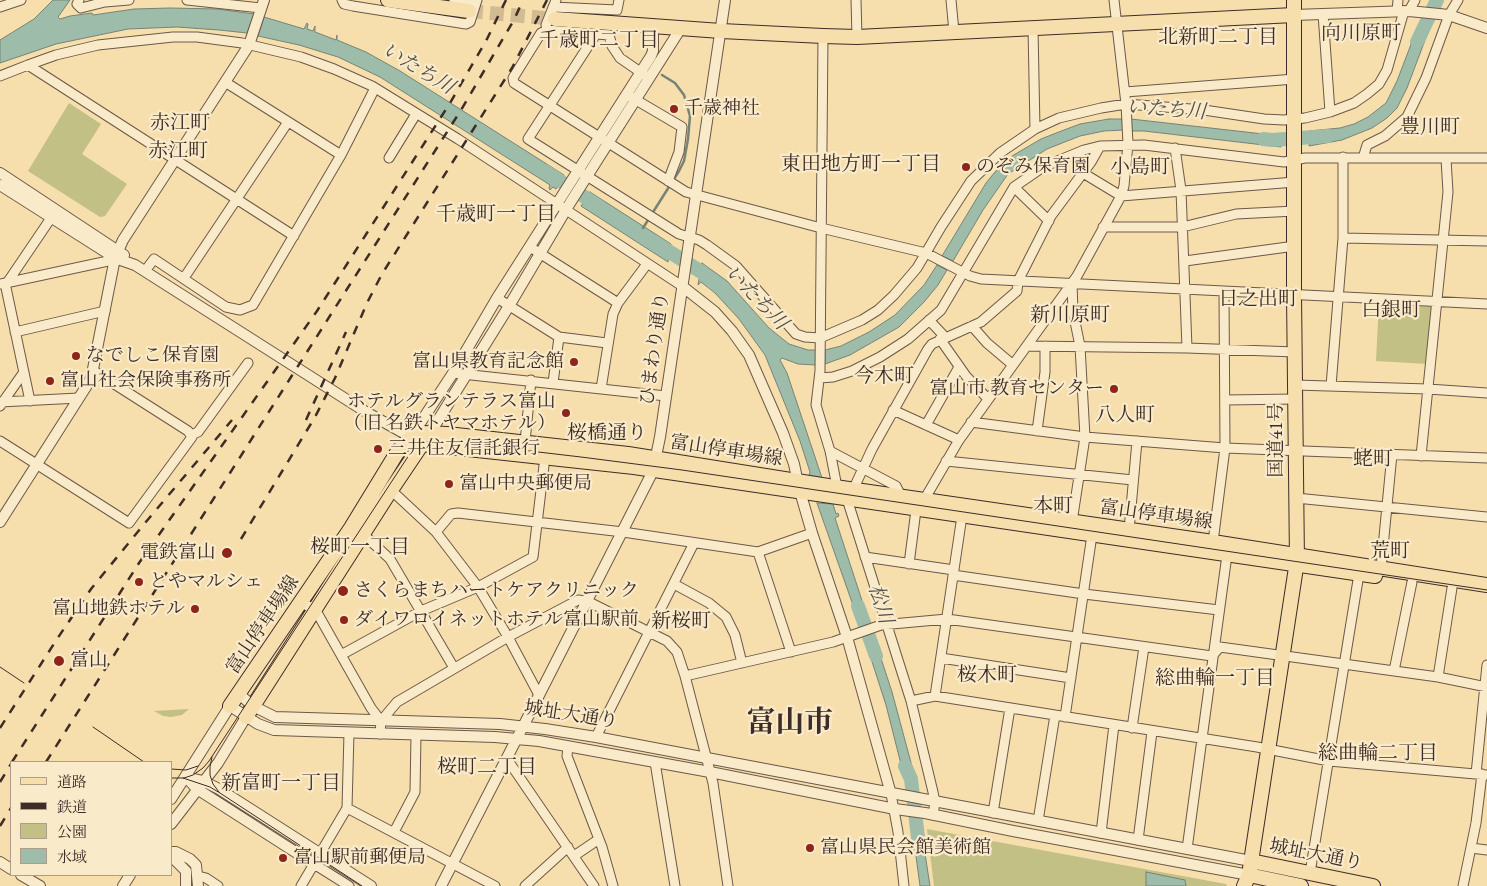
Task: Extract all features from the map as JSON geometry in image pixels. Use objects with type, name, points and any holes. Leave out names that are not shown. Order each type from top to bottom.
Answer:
[{"type":"main road","points":[[388,0],[474,5]]},
{"type":"main road","name":"国道41号","points":[[1249,877],[1297,559],[1294,294],[1294,0]]},
{"type":"main road","points":[[553,14],[653,26],[823,36],[954,32],[1294,15]]},
{"type":"main road","name":"富山停車場線","points":[[421,438],[546,457],[654,465],[805,488],[832,490],[920,505],[1072,522],[1213,542],[1297,559]]},
{"type":"main road","name":"富山停車場線","points":[[250,711],[391,490],[421,438]]},
{"type":"main road","name":"富山停車場線","points":[[235,700],[373,494],[398,451],[421,438],[525,442],[628,454],[654,465]]},
{"type":"main road","name":"富山停車場線","points":[[850,494],[901,496],[920,505],[962,516],[1227,555],[1297,559]]},
{"type":"main road","points":[[1297,559],[1382,568],[1487,585]]},
{"type":"main road","points":[[1297,559],[1359,574],[1487,594]]},
{"type":"main road","name":"城址大通り","points":[[1249,877],[1310,873],[1373,886]]},
{"type":"main road","name":"城址大通り","points":[[1249,877],[1301,886]]},
{"type":"street","points":[[0,7],[21,0]]},
{"type":"street","points":[[79,0],[78,4],[81,8],[105,2],[129,0]]},
{"type":"street","points":[[0,522],[91,378],[117,254],[123,240],[251,41],[262,6],[188,0]]},
{"type":"street","points":[[342,0],[344,4],[353,6],[466,24],[470,22],[474,5],[454,0]]},
{"type":"street","points":[[604,0],[604,10]]},
{"type":"street","points":[[553,14],[617,10],[619,0]]},
{"type":"street","points":[[689,241],[722,31],[725,0]]},
{"type":"street","points":[[856,0],[857,36]]},
{"type":"street","points":[[951,0],[954,32]]},
{"type":"street","points":[[909,564],[920,505],[971,422],[1077,276],[1121,196],[1124,186],[1128,144],[1125,92],[1114,0]]},
{"type":"street","points":[[1398,0],[1406,11]]},
{"type":"street","points":[[596,34],[528,139],[581,177],[689,241],[700,240],[707,244],[736,266],[796,334],[820,338],[862,320],[878,310],[930,255],[941,226],[971,181],[1000,153],[1035,129],[1059,118],[1126,104],[1204,110],[1264,119],[1295,121],[1330,112],[1368,94],[1378,84],[1387,70],[1406,11],[1415,0]]},
{"type":"street","points":[[1363,158],[1367,144],[1385,136],[1407,117],[1426,78],[1448,15],[1458,0]]},
{"type":"street","points":[[1294,15],[1406,11],[1448,15],[1487,28]]},
{"type":"street","points":[[553,14],[596,34],[609,35],[612,46],[620,58],[645,75]]},
{"type":"street","points":[[553,14],[513,78],[514,83],[668,181],[696,196],[930,255],[970,276],[981,279],[1487,304]]},
{"type":"street","points":[[1323,14],[1330,112]]},
{"type":"street","points":[[645,75],[653,51],[653,26]]},
{"type":"street","points":[[581,177],[599,138],[680,28]]},
{"type":"street","points":[[1033,28],[1035,129]]},
{"type":"street","points":[[823,36],[820,375],[816,405],[830,451],[832,490]]},
{"type":"street","points":[[0,76],[56,55],[98,45],[173,37],[251,41],[334,69],[372,86],[563,204],[647,264],[683,281],[716,312],[749,355],[805,488],[812,534],[851,636],[895,795],[898,809],[904,886]]},
{"type":"street","points":[[28,65],[294,236]]},
{"type":"street","points":[[1125,92],[1295,79]]},
{"type":"street","points":[[226,82],[341,155]]},
{"type":"street","points":[[145,271],[154,259],[226,307],[240,310],[253,305],[341,155],[374,90],[372,86]]},
{"type":"street","points":[[421,438],[453,372],[497,298],[530,247],[581,177],[609,144],[631,97]]},
{"type":"street","points":[[631,97],[682,127],[679,152],[668,181]]},
{"type":"street","points":[[389,158],[416,114]]},
{"type":"street","points":[[184,278],[288,122]]},
{"type":"street","points":[[820,375],[833,377],[864,365],[908,339],[941,310],[961,271],[1014,187],[1043,167],[1084,150],[1100,146],[1128,144],[1284,162],[1305,158],[1343,157],[1487,158]]},
{"type":"street","points":[[929,814],[930,801],[912,701],[883,625],[850,494],[893,410],[928,349],[942,338],[981,322],[1017,291],[1018,281],[1049,221],[1100,146]]},
{"type":"street","points":[[1175,148],[1180,190],[1186,290],[1187,348]]},
{"type":"street","points":[[1331,386],[1342,238],[1343,157]]},
{"type":"street","points":[[1422,456],[1448,192],[1446,159]]},
{"type":"street","points":[[0,173],[117,254]]},
{"type":"street","points":[[1083,173],[1121,196],[1295,182]]},
{"type":"street","points":[[0,185],[51,218],[145,271],[366,412],[421,438]]},
{"type":"street","points":[[1014,187],[1049,221]]},
{"type":"street","points":[[421,438],[467,374],[541,254],[563,204]]},
{"type":"street","points":[[1103,226],[1182,227],[1236,214],[1295,210]]},
{"type":"street","points":[[30,401],[4,283],[51,218]]},
{"type":"street","points":[[1342,238],[1487,241]]},
{"type":"street","name":"ひまわり通り","points":[[441,886],[623,532],[654,465],[689,241]]},
{"type":"street","points":[[1184,262],[1295,246]]},
{"type":"street","points":[[530,247],[618,303]]},
{"type":"street","points":[[4,283],[108,261],[117,254]]},
{"type":"street","points":[[601,389],[613,314],[618,303],[647,264]]},
{"type":"street","points":[[1072,283],[1073,312],[1080,346],[1085,436],[1072,522]]},
{"type":"street","points":[[1213,542],[1225,448],[1226,350],[1224,292]]},
{"type":"street","points":[[497,298],[559,338],[607,343]]},
{"type":"street","points":[[15,332],[105,311]]},
{"type":"street","points":[[930,320],[958,367],[988,399]]},
{"type":"street","points":[[972,326],[987,343],[1013,365]]},
{"type":"street","points":[[553,383],[559,338]]},
{"type":"street","points":[[1027,346],[1187,348],[1295,352]]},
{"type":"street","points":[[1037,431],[1045,372],[1045,346]]},
{"type":"street","points":[[191,435],[198,432],[248,363]]},
{"type":"street","points":[[926,425],[958,367]]},
{"type":"street","points":[[94,371],[188,431],[191,435]]},
{"type":"street","points":[[1,404],[24,372]]},
{"type":"street","points":[[453,372],[666,396]]},
{"type":"street","points":[[525,442],[531,380]]},
{"type":"street","points":[[1226,400],[1331,386],[1487,393]]},
{"type":"street","points":[[1,404],[79,398]]},
{"type":"street","points":[[893,410],[959,440]]},
{"type":"street","points":[[971,422],[1085,436],[1225,448],[1487,458]]},
{"type":"street","points":[[0,441],[129,523],[192,437],[191,435]]},
{"type":"street","points":[[1129,530],[1137,441]]},
{"type":"street","points":[[830,451],[896,486],[901,496]]},
{"type":"street","points":[[1382,568],[1392,454]]},
{"type":"street","points":[[341,655],[421,610],[478,587],[533,557],[546,457]]},
{"type":"street","points":[[946,461],[1133,480]]},
{"type":"street","points":[[391,490],[436,532],[478,587],[540,695]]},
{"type":"street","points":[[1296,498],[1487,517]]},
{"type":"street","points":[[436,532],[451,514],[623,532],[758,552],[812,534]]},
{"type":"street","points":[[935,696],[962,516]]},
{"type":"street","points":[[363,534],[390,559],[454,668]]},
{"type":"street","points":[[1038,821],[1060,716],[1071,678],[1092,535]]},
{"type":"street","points":[[596,737],[694,543]]},
{"type":"street","points":[[758,552],[791,652]]},
{"type":"street","points":[[1187,850],[1227,555]]},
{"type":"street","points":[[865,557],[1084,594],[1219,610]]},
{"type":"street","points":[[1310,873],[1359,574]]},
{"type":"street","points":[[1394,671],[1412,582]]},
{"type":"street","points":[[674,584],[709,603],[726,617],[735,635],[742,663]]},
{"type":"street","points":[[1438,677],[1452,588]]},
{"type":"street","points":[[380,734],[381,720],[397,702],[508,637],[578,600],[587,601],[667,641],[678,652],[686,676],[710,772],[727,886]]},
{"type":"street","points":[[301,603],[315,609],[371,708],[381,720]]},
{"type":"street","points":[[686,676],[791,652],[851,636],[883,625],[947,619],[1212,656]]},
{"type":"street","points":[[1132,728],[1144,647]]},
{"type":"street","points":[[1212,656],[1220,647],[1438,677],[1485,686]]},
{"type":"street","points":[[941,658],[1071,678]]},
{"type":"street","points":[[1463,886],[1476,822],[1482,774],[1487,665]]},
{"type":"street","points":[[912,701],[935,696],[1268,749],[1329,761],[1482,774]]},
{"type":"street","points":[[172,798],[235,700],[250,711],[218,762],[172,823]]},
{"type":"street","points":[[993,813],[1010,708]]},
{"type":"street","name":"城址大通り","points":[[250,711],[275,717],[406,720],[523,726],[596,737],[1187,850],[1249,877]]},
{"type":"street","name":"城址大通り","points":[[250,711],[274,730],[517,738],[710,772],[1249,877]]},
{"type":"street","points":[[1102,833],[1114,725]]},
{"type":"street","points":[[1138,840],[1152,732]]},
{"type":"street","points":[[301,886],[347,808],[349,733]]},
{"type":"street","points":[[394,832],[415,792],[416,735]]},
{"type":"street","points":[[568,747],[567,756],[599,839],[613,886]]},
{"type":"street","points":[[506,758],[594,886]]},
{"type":"street","points":[[655,762],[675,886]]},
{"type":"street","points":[[186,777],[349,886]]},
{"type":"street","points":[[200,785],[226,793],[371,886]]},
{"type":"street","points":[[347,808],[495,886]]},
{"type":"street","points":[[574,856],[599,839]]},
{"type":"street","points":[[525,886],[568,847]]},
{"type":"street","points":[[1471,848],[1487,850]]},
{"type":"street","points":[[172,854],[176,852],[190,859],[196,865],[198,881],[206,878],[218,886]]},
{"type":"street","points":[[172,858],[181,864],[186,871],[186,886]]},
{"type":"street","points":[[23,876],[40,886]]},
{"type":"green space","points":[[69,103],[101,124],[82,154],[127,184],[105,216],[100,217],[28,171]]},
{"type":"green space","points":[[1379,302],[1433,305],[1429,364],[1376,361]]},
{"type":"green space","points":[[189,709],[182,715],[171,717],[163,716],[154,711]]},
{"type":"green space","points":[[927,829],[1226,884],[1227,886],[934,886]]},
{"type":"water","points":[[53,0],[70,0],[58,17],[60,19],[92,13],[93,15],[134,9],[170,8],[218,9],[254,14],[247,33],[177,27],[128,29],[56,44],[0,63],[0,40],[34,19]]},
{"type":"water","points":[[264,17],[304,29],[307,23],[307,29],[313,31],[315,26],[315,32],[336,40],[337,35],[337,40],[366,52],[400,71],[564,175],[556,189],[553,187],[550,190],[550,185],[380,77],[338,57],[299,45],[258,36]]},
{"type":"water","points":[[1418,26],[1430,27],[1407,88],[1397,108],[1387,118],[1372,128],[1342,140],[1309,146],[1311,137],[1309,137],[1309,131],[1340,128],[1354,124],[1368,117],[1386,103],[1397,81]]},
{"type":"water","name":"いたち川","points":[[1109,119],[1122,119],[1123,130],[1104,131],[1080,136],[1047,149],[1008,174],[983,210],[953,261],[942,256],[986,183],[1012,156],[1041,139],[1064,130],[1080,124]]},
{"type":"water","name":"いたち川","points":[[1131,119],[1281,136],[1279,141],[1281,142],[1281,147],[1131,131]]},
{"type":"water","name":"いたち川","points":[[590,192],[671,244],[668,262],[581,206]]},
{"type":"water","name":"いたち川","points":[[702,263],[727,281],[769,328],[789,344],[808,350],[816,350],[816,365],[798,364],[782,358],[780,360],[787,373],[822,478],[809,476],[810,472],[800,441],[765,355],[739,319],[715,293],[701,282],[698,285]]},
{"type":"water","name":"いたち川","points":[[937,265],[947,270],[938,285],[899,327],[850,355],[825,364],[825,350],[841,346],[869,332],[895,315],[924,285]]},
{"type":"water","name":"松川","points":[[817,503],[833,504],[836,514],[838,513],[839,516],[835,518],[869,622],[864,622],[860,625]]},
{"type":"water","name":"松川","points":[[874,637],[892,692],[917,785],[907,784],[904,776],[886,705],[865,640]]},
{"type":"water","points":[[912,826],[920,828],[922,843],[926,843],[924,847],[930,886],[920,886]]},
{"type":"water","points":[[1146,872],[1185,880],[1186,886],[1146,886]]},
{"type":"waterway","name":"いたち川","points":[[1417,42],[1437,0]]},
{"type":"waterway","points":[[643,228],[679,171],[684,161],[688,139],[690,116],[684,95],[675,83],[662,75]]},
{"type":"waterway","name":"いたち川","points":[[1263,139],[1328,136]]},
{"type":"waterway","name":"いたち川","points":[[545,171],[600,207]]},
{"type":"waterway","name":"いたち川","points":[[654,242],[703,273],[714,283]]},
{"type":"waterway","name":"松川","points":[[858,606],[876,656]]},
{"type":"waterway","name":"松川","points":[[905,766],[911,779],[919,846]]},
{"type":"tunnel","points":[[469,11],[555,19]]},
{"type":"tram line","points":[[172,778],[184,778],[193,775],[209,761],[411,452],[429,441],[444,441],[682,470],[1487,590]]},
{"type":"tram line","points":[[0,667],[24,683]]},
{"type":"tram line","points":[[93,727],[143,761]]},
{"type":"tram line","points":[[212,757],[210,775],[213,784],[219,792]]},
{"type":"tram line","points":[[172,769],[186,770],[198,766]]},
{"type":"tram line","points":[[183,778],[210,787],[220,793],[362,886]]},
{"type":"railway","points":[[13,761],[139,563],[317,311],[450,103],[487,39],[506,0]]},
{"type":"railway","points":[[47,761],[461,110],[514,20],[523,0]]},
{"type":"railway","points":[[241,539],[315,417],[335,378],[367,303],[382,274],[512,68],[547,0]]},
{"type":"railway","points":[[306,420],[346,332]]},
{"type":"railway","points":[[0,728],[91,589],[232,420]]},
{"type":"railway","points":[[0,782],[10,766]]},
{"type":"railway","points":[[0,826],[10,810]]},
{"type":"place","name":"千歳神社","points":[[674,109]]},
{"type":"place","name":"のぞみ保育園","points":[[966,167]]},
{"type":"place","name":"なでしこ保育園","points":[[76,356]]},
{"type":"place","name":"富山県教育記念館","points":[[574,362]]},
{"type":"place","name":"富山社会保険事務所","points":[[50,381]]},
{"type":"place","name":"富山市 教育センター","points":[[1114,389]]},
{"type":"place","name":"ホテルグランテラス富山 （旧 名鉄トヤマホテル）","points":[[566,413]]},
{"type":"place","name":"三井住友信託銀行","points":[[378,449]]},
{"type":"place","name":"富山中央郵便局","points":[[449,484]]},
{"type":"place","name":"電鉄富山","points":[[227,553]]},
{"type":"place","name":"とやマルシェ","points":[[139,582]]},
{"type":"place","name":"さくらまちハートケアクリニック","points":[[343,591]]},
{"type":"place","name":"富山地鉄ホテル","points":[[195,609]]},
{"type":"place","name":"ダイワロイネットホテル富山駅前","points":[[344,620]]},
{"type":"place","name":"富山","points":[[59,661]]},
{"type":"place","name":"富山県民会館美術館","points":[[810,848]]},
{"type":"place","name":"富山駅前郵便局","points":[[283,858]]},
{"type":"district","name":"向川原町","points":[[1361,34]]},
{"type":"district","name":"北新町二丁目","points":[[1218,38]]},
{"type":"district","name":"千歳町二丁目","points":[[599,41]]},
{"type":"district","name":"赤江町","points":[[180,124]]},
{"type":"district","name":"豊川町","points":[[1430,128]]},
{"type":"district","name":"赤江町","points":[[178,152]]},
{"type":"district","name":"東田地方町一丁目","points":[[861,165]]},
{"type":"district","name":"小島町","points":[[1140,168]]},
{"type":"district","name":"千歳町一丁目","points":[[496,215]]},
{"type":"district","name":"日之出町","points":[[1258,300]]},
{"type":"district","name":"白銀町","points":[[1391,311]]},
{"type":"district","name":"新川原町","points":[[1070,316]]},
{"type":"district","name":"今木町","points":[[884,377]]},
{"type":"district","name":"八人町","points":[[1125,416]]},
{"type":"district","name":"桜橋通り","points":[[607,434]]},
{"type":"district","name":"蛯町","points":[[1373,460]]},
{"type":"district","name":"本町","points":[[1053,507]]},
{"type":"district","name":"桜町一丁目","points":[[360,548]]},
{"type":"district","name":"荒町","points":[[1390,552]]},
{"type":"district","name":"新桜町","points":[[681,622]]},
{"type":"district","name":"桜木町","points":[[987,676]]},
{"type":"district","name":"総曲輪一丁目","points":[[1215,679]]},
{"type":"district","name":"富山市","points":[[790,723]]},
{"type":"district","name":"総曲輪二丁目","points":[[1378,754]]},
{"type":"district","name":"桜町二丁目","points":[[487,768]]},
{"type":"district","name":"新富町一丁目","points":[[281,784]]}]
